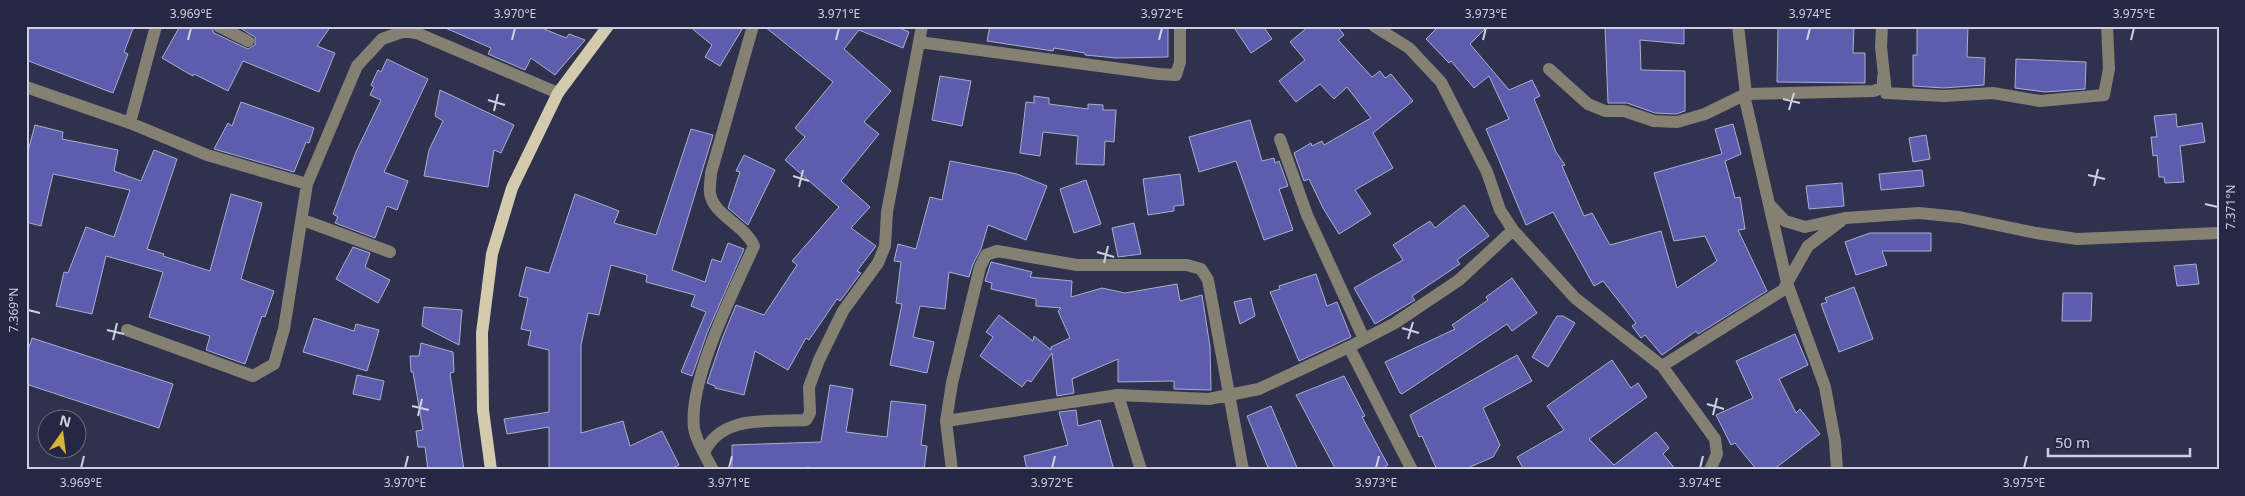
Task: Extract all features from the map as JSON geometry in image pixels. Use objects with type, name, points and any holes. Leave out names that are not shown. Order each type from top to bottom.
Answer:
[{"type":"main road","points":[[491,470],[483,410],[482,333],[492,254],[512,188],[558,93],[608,26]]},
{"type":"street","points":[[130,123],[156,26]]},
{"type":"street","points":[[218,26],[248,41]]},
{"type":"street","points":[[127,330],[253,376],[274,364],[284,329],[307,184],[357,66],[382,39],[387,26]]},
{"type":"street","points":[[713,470],[694,430],[693,410],[702,373],[729,300],[754,246],[750,236],[714,206],[709,194],[711,173],[753,26]]},
{"type":"street","points":[[704,453],[709,441],[737,423],[806,420],[810,413],[809,387],[819,360],[843,312],[878,263],[885,246],[887,212],[922,26]]},
{"type":"street","points":[[919,42],[1176,75],[1180,62],[1180,26]]},
{"type":"street","points":[[1374,26],[1409,48],[1441,82],[1487,172],[1500,210],[1513,230],[1575,298],[1662,366],[1715,439],[1716,454],[1710,470]]},
{"type":"street","points":[[1738,26],[1745,99],[1787,283],[1825,387],[1835,441],[1837,470]]},
{"type":"street","points":[[1549,69],[1588,104],[1605,111],[1624,111],[1654,121],[1677,122],[1706,114],[1746,94],[1874,91],[1883,87],[1882,26]]},
{"type":"street","points":[[1883,77],[1886,93],[1944,96],[1993,93],[2040,100],[2104,95],[2109,69],[2108,26]]},
{"type":"street","points":[[382,39],[405,31],[419,34],[558,93]]},
{"type":"street","points":[[26,87],[130,123],[206,155],[307,184]]},
{"type":"street","points":[[1280,139],[1307,215],[1364,339]]},
{"type":"street","points":[[1770,205],[1784,221],[1805,227],[1846,218],[1919,213],[1959,217],[2077,239],[2219,233]]},
{"type":"street","points":[[1662,366],[1783,290],[1808,246],[1846,218]]},
{"type":"street","points":[[302,220],[390,252]]},
{"type":"street","points":[[946,421],[1118,395],[1209,399],[1259,389],[1349,348],[1395,323],[1459,280],[1513,230]]},
{"type":"street","points":[[952,470],[946,421],[952,384],[980,267],[986,255],[997,251],[1077,265],[1187,265],[1201,269],[1208,280],[1243,470]]},
{"type":"street","points":[[1349,348],[1412,470]]},
{"type":"street","points":[[1118,395],[1142,470]]},
{"type":"building","points":[[26,26],[134,26],[124,52],[128,54],[113,93],[26,60]]},
{"type":"building","points":[[180,26],[210,26],[214,33],[248,49],[255,45],[255,37],[237,26],[331,26],[317,46],[335,53],[319,92],[243,61],[228,91],[194,74],[193,76],[162,58]]},
{"type":"building","points":[[441,26],[537,26],[566,38],[569,34],[585,40],[555,75],[531,58],[525,70],[488,54],[491,48]]},
{"type":"building","points":[[689,26],[744,26],[720,66],[705,57],[712,45]]},
{"type":"building","points":[[764,26],[895,26],[909,32],[903,48],[859,30],[844,49],[891,91],[864,122],[879,134],[841,181],[870,207],[851,228],[876,246],[857,271],[861,273],[840,301],[837,299],[809,340],[806,338],[788,370],[755,351],[744,395],[715,388],[715,386],[707,383],[736,305],[764,315],[797,265],[792,261],[839,207],[785,160],[805,137],[795,128],[833,82]]},
{"type":"building","points":[[990,26],[1168,26],[1168,57],[1116,58],[1085,55],[1085,53],[1054,48],[1053,51],[987,41]]},
{"type":"building","points":[[1233,26],[1263,26],[1272,39],[1251,53]]},
{"type":"building","points":[[1309,26],[1337,26],[1344,35],[1338,40],[1372,77],[1380,71],[1385,78],[1391,74],[1413,101],[1373,133],[1393,168],[1355,190],[1371,214],[1339,234],[1323,208],[1309,179],[1304,181],[1294,153],[1311,143],[1312,146],[1322,141],[1324,145],[1371,118],[1347,87],[1334,99],[1320,84],[1296,102],[1279,81],[1305,60],[1290,42]]},
{"type":"building","points":[[1439,26],[1488,26],[1470,44],[1509,90],[1532,80],[1540,96],[1534,99],[1556,152],[1565,165],[1562,166],[1584,216],[1592,213],[1610,245],[1661,231],[1677,288],[1717,261],[1705,236],[1674,241],[1654,173],[1722,154],[1715,129],[1733,124],[1741,154],[1725,161],[1735,198],[1740,197],[1745,229],[1738,230],[1767,291],[1698,334],[1696,331],[1662,355],[1645,335],[1641,338],[1632,326],[1636,323],[1603,281],[1594,286],[1553,212],[1526,225],[1486,129],[1509,119],[1489,76],[1474,88],[1451,61],[1449,63],[1426,39]]},
{"type":"building","points":[[1605,26],[1684,26],[1684,44],[1640,40],[1641,70],[1685,71],[1685,111],[1676,114],[1655,113],[1627,103],[1608,103]]},
{"type":"building","points":[[1778,26],[1854,26],[1853,53],[1865,53],[1865,83],[1777,82]]},
{"type":"building","points":[[1917,26],[1968,26],[1967,57],[1985,58],[1984,85],[1944,88],[1913,86],[1913,55],[1917,55]]},
{"type":"building","points":[[387,59],[428,79],[384,172],[408,181],[397,210],[387,206],[375,238],[335,223],[338,217],[333,214],[356,152],[381,100],[370,95],[374,87],[371,85],[378,70],[381,72]]},
{"type":"building","points":[[2016,59],[2086,62],[2085,89],[2045,92],[2015,88]]},
{"type":"building","points":[[940,76],[971,81],[962,126],[932,120]]},
{"type":"building","points":[[440,90],[514,125],[501,153],[494,150],[488,187],[424,176],[429,150],[443,121],[435,116]]},
{"type":"building","points":[[1034,96],[1049,98],[1049,104],[1088,109],[1088,104],[1103,105],[1103,110],[1116,110],[1114,142],[1105,141],[1104,165],[1076,164],[1078,136],[1043,132],[1040,156],[1020,153],[1026,102],[1034,103]]},
{"type":"building","points":[[241,102],[314,128],[309,143],[306,142],[294,172],[214,149],[228,123],[232,126]]},
{"type":"building","points":[[2176,114],[2177,127],[2202,123],[2205,142],[2180,146],[2184,182],[2165,183],[2164,177],[2159,177],[2157,155],[2153,156],[2151,137],[2157,137],[2154,116]]},
{"type":"building","points":[[1250,120],[1262,161],[1274,158],[1275,163],[1279,161],[1288,186],[1279,189],[1293,230],[1264,240],[1236,161],[1199,172],[1189,137]]},
{"type":"building","points":[[35,125],[63,132],[62,139],[118,150],[114,171],[141,181],[154,150],[177,159],[147,249],[164,254],[163,256],[210,271],[231,194],[262,203],[241,279],[274,291],[265,317],[262,316],[245,364],[206,350],[210,336],[149,317],[163,272],[106,256],[92,314],[56,306],[64,272],[68,273],[86,227],[114,237],[130,190],[53,174],[41,226],[26,222],[26,151],[28,151]]},
{"type":"building","points":[[691,129],[713,135],[672,270],[705,282],[712,259],[721,262],[728,243],[744,249],[707,333],[692,376],[681,372],[706,312],[691,306],[695,295],[646,282],[647,275],[611,265],[599,315],[588,313],[581,345],[581,433],[623,421],[630,446],[662,431],[679,465],[669,470],[549,470],[549,427],[507,434],[504,419],[549,412],[549,350],[528,345],[531,331],[521,329],[528,298],[519,296],[526,267],[549,273],[575,194],[619,211],[614,223],[656,235]]},
{"type":"building","points":[[1926,135],[1930,159],[1913,162],[1909,138]]},
{"type":"building","points":[[744,155],[775,170],[748,225],[728,208],[740,172],[736,171]]},
{"type":"building","points":[[950,161],[1017,174],[1047,186],[1026,240],[988,225],[981,249],[969,277],[949,272],[945,309],[920,306],[913,337],[934,342],[927,373],[890,365],[902,304],[896,303],[901,262],[894,261],[898,244],[916,249],[930,197],[942,200]]},
{"type":"building","points":[[1922,170],[1924,186],[1881,190],[1879,174]]},
{"type":"building","points":[[1180,174],[1184,205],[1174,206],[1174,211],[1148,215],[1143,179]]},
{"type":"building","points":[[1086,180],[1101,224],[1074,233],[1060,189]]},
{"type":"building","points":[[1842,183],[1844,206],[1809,209],[1806,186]]},
{"type":"building","points":[[1464,205],[1489,236],[1457,260],[1460,264],[1412,296],[1415,300],[1375,324],[1354,288],[1403,260],[1393,245],[1430,221],[1435,228]]},
{"type":"building","points":[[1134,223],[1141,254],[1118,257],[1112,228]]},
{"type":"building","points":[[1870,233],[1931,233],[1931,251],[1882,251],[1887,265],[1856,275],[1845,242]]},
{"type":"building","points":[[353,247],[370,253],[365,267],[390,280],[378,303],[336,279]]},
{"type":"building","points":[[991,262],[1032,272],[1030,277],[1072,281],[1071,297],[1102,288],[1125,293],[1177,284],[1180,301],[1202,295],[1210,347],[1211,390],[1174,389],[1174,381],[1118,382],[1118,359],[1072,379],[1074,393],[1057,396],[1052,353],[1031,382],[1027,380],[1022,387],[980,356],[993,337],[986,332],[999,315],[1033,341],[1034,336],[1051,350],[1051,347],[1070,338],[1058,311],[1061,308],[1036,306],[1036,299],[991,289],[992,283],[985,281]]},
{"type":"building","points":[[2196,264],[2199,284],[2177,286],[2174,266]]},
{"type":"building","points":[[1316,274],[1327,306],[1337,302],[1351,337],[1299,361],[1270,292],[1280,289],[1279,286]]},
{"type":"building","points":[[1512,278],[1537,313],[1512,331],[1507,324],[1402,394],[1400,393],[1385,362],[1455,329],[1452,325],[1488,300],[1486,297]]},
{"type":"building","points":[[1854,287],[1873,339],[1839,352],[1821,304],[1827,302],[1825,298]]},
{"type":"building","points":[[2063,293],[2092,293],[2091,321],[2062,321]]},
{"type":"building","points":[[1251,298],[1255,316],[1240,324],[1234,302]]},
{"type":"building","points":[[424,307],[462,310],[459,345],[422,326]]},
{"type":"building","points":[[1557,316],[1563,316],[1575,323],[1548,367],[1532,357]]},
{"type":"building","points":[[314,318],[354,331],[356,324],[379,330],[367,371],[303,352]]},
{"type":"building","points":[[1795,334],[1808,365],[1779,379],[1796,413],[1800,409],[1820,434],[1773,470],[1757,470],[1735,443],[1731,445],[1716,415],[1753,398],[1736,361]]},
{"type":"building","points":[[32,338],[173,384],[159,428],[26,384],[26,356]]},
{"type":"building","points":[[421,343],[453,352],[454,372],[450,373],[464,470],[428,470],[425,447],[418,447],[416,431],[423,430],[413,372],[411,372],[410,356],[419,356]]},
{"type":"building","points":[[1517,355],[1532,381],[1483,408],[1500,445],[1493,457],[1463,470],[1437,470],[1422,436],[1419,437],[1410,415]]},
{"type":"building","points":[[1612,360],[1631,388],[1638,383],[1647,397],[1589,439],[1614,465],[1656,432],[1669,448],[1663,454],[1676,470],[1524,470],[1517,457],[1564,430],[1547,406]]},
{"type":"building","points":[[357,375],[384,381],[380,400],[353,394]]},
{"type":"building","points":[[1344,376],[1365,416],[1362,417],[1388,465],[1380,470],[1336,470],[1296,395]]},
{"type":"building","points":[[830,385],[853,389],[846,432],[887,437],[891,401],[926,405],[921,445],[927,446],[924,470],[829,470],[807,467],[807,470],[732,470],[732,445],[821,442]]},
{"type":"building","points":[[1271,406],[1298,470],[1269,470],[1247,416]]},
{"type":"building","points":[[1076,410],[1078,426],[1100,420],[1114,470],[1027,470],[1024,456],[1068,445],[1059,412]]}]
